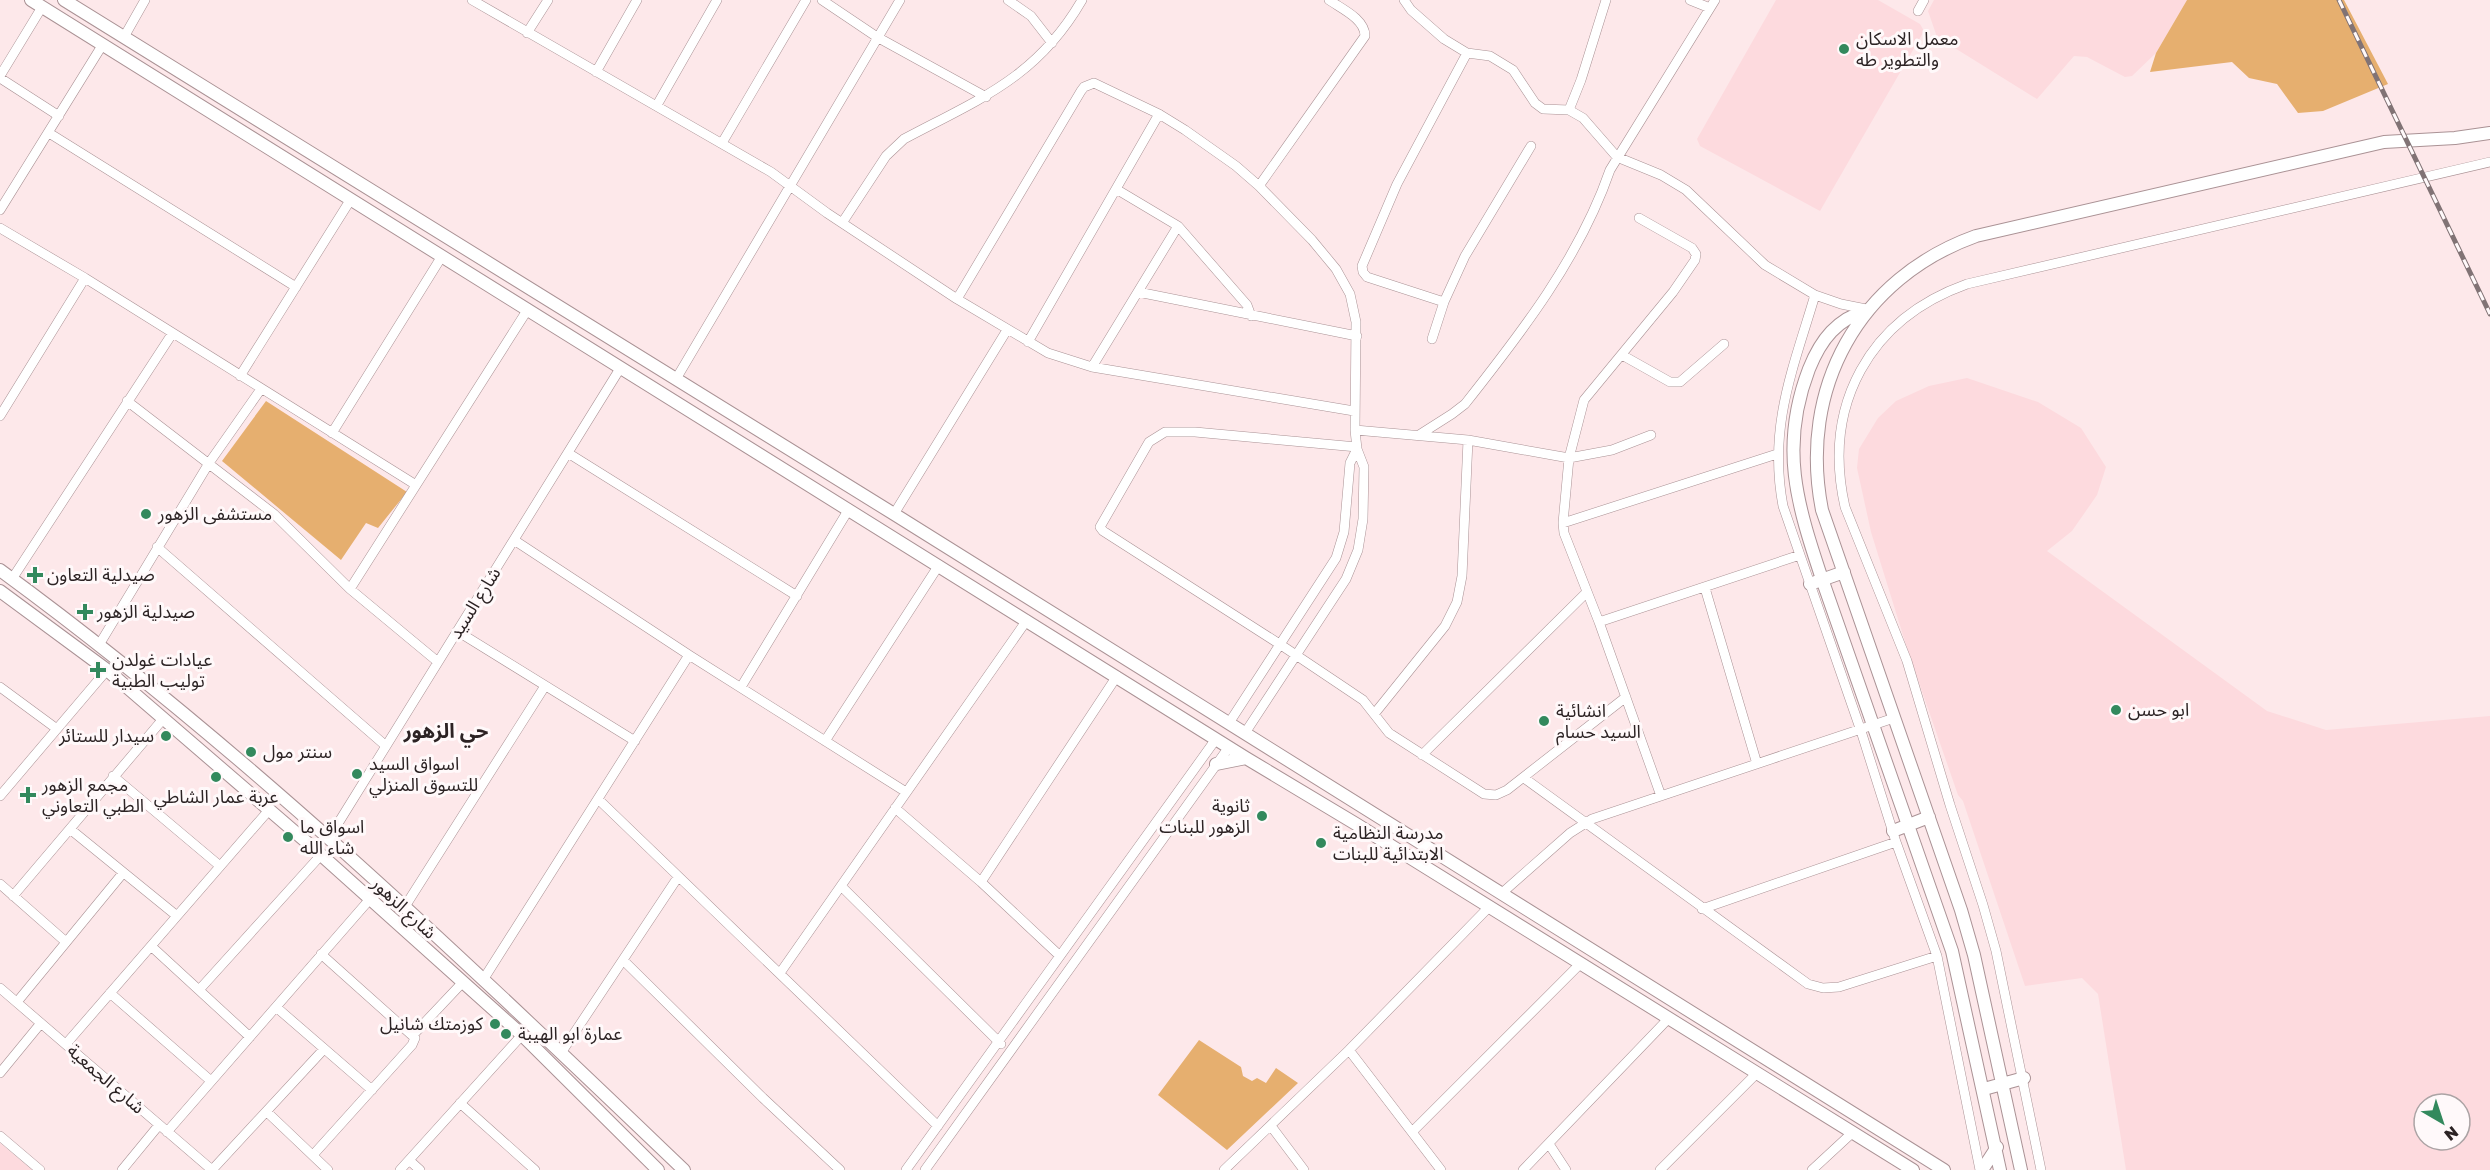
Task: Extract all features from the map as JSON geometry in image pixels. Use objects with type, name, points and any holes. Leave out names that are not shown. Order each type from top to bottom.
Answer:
[{"type":"street","points":[[31,0],[1246,758],[1490,906],[1913,1170]]},
{"type":"street","points":[[64,0],[894,514],[1944,1170]]},
{"type":"street","points":[[124,37],[145,0]]},
{"type":"street","points":[[472,0],[722,143],[790,185],[842,223],[957,299],[1028,342],[1070,362],[1354,411]]},
{"type":"street","points":[[527,33],[548,0]]},
{"type":"street","points":[[596,72],[637,0]]},
{"type":"street","points":[[657,105],[717,0]]},
{"type":"street","points":[[722,143],[806,0]]},
{"type":"street","points":[[822,0],[878,38],[986,97]]},
{"type":"street","points":[[676,379],[900,0]]},
{"type":"street","points":[[1008,0],[1031,16],[1052,43]]},
{"type":"street","points":[[842,223],[883,161],[895,147],[904,139],[986,97],[1011,81],[1052,43],[1082,0]]},
{"type":"street","points":[[1259,186],[1365,36],[1361,23],[1329,0]]},
{"type":"street","points":[[1404,0],[1411,10],[1444,39],[1467,53],[1490,56],[1513,70],[1535,103],[1543,109],[1569,110],[1589,122],[1617,157],[1674,182],[1697,200],[1759,260],[1815,295],[1868,310]]},
{"type":"street","points":[[1419,435],[1465,404],[1526,325],[1586,227],[1617,157],[1712,4],[1690,0]]},
{"type":"street","points":[[1918,11],[1924,0]]},
{"type":"street","points":[[1569,110],[1581,80],[1602,1]]},
{"type":"street","points":[[42,7],[0,77],[59,116]]},
{"type":"street","points":[[0,210],[4,196],[49,133],[103,44]]},
{"type":"street","points":[[1444,302],[1367,277],[1362,269],[1397,184],[1467,53]]},
{"type":"street","points":[[957,299],[1084,87],[1089,84],[1100,84],[1159,114],[1211,147],[1259,186],[1312,240],[1344,281],[1354,308],[1355,430],[1357,448],[1364,467],[1363,519],[1358,550],[1346,579],[1245,733]]},
{"type":"street","points":[[1028,342],[1159,114]]},
{"type":"street","points":[[49,133],[296,287]]},
{"type":"street","points":[[2021,1170],[1974,955],[1827,525],[1819,494],[1816,461],[1817,429],[1824,396],[1834,366],[1868,310],[1891,285],[1917,265],[1945,248],[1976,236],[2384,142],[2455,138],[2490,133]]},
{"type":"street","points":[[1432,339],[1444,302],[1465,256],[1531,146]]},
{"type":"street","points":[[292,163],[302,148]]},
{"type":"street","points":[[2042,1170],[1991,933],[1950,805],[1908,661],[1845,507],[1838,464],[1838,442],[1847,400],[1855,380],[1878,343],[1909,313],[1937,296],[1967,284],[2490,162]]},
{"type":"street","points":[[1116,189],[1178,226],[1247,305],[1251,316]]},
{"type":"street","points":[[240,376],[351,199]]},
{"type":"street","points":[[1639,218],[1692,248],[1696,254],[1695,260],[1672,292],[1584,400],[1569,458],[1563,523],[1564,533],[1599,622],[1661,796]]},
{"type":"street","points":[[1092,367],[1178,226]]},
{"type":"street","points":[[0,228],[85,278],[416,485]]},
{"type":"street","points":[[332,433],[442,256]]},
{"type":"street","points":[[0,416],[85,278]]},
{"type":"street","points":[[1138,292],[1356,336]]},
{"type":"street","points":[[1815,295],[1783,407],[1777,454],[1783,506],[1800,555],[1816,582],[1873,726],[1952,951],[2001,1170]]},
{"type":"street","points":[[350,589],[528,309]]},
{"type":"street","points":[[1868,310],[1849,317],[1825,337],[1814,357],[1801,391],[1795,416],[1792,448],[1795,479],[1816,582],[1894,837],[1937,956],[1981,1170]]},
{"type":"street","points":[[894,514],[1007,330]]},
{"type":"street","points":[[12,579],[172,334]]},
{"type":"street","points":[[1622,355],[1675,383],[1680,382],[1724,344]]},
{"type":"street","name":"شارع السيد","points":[[329,838],[621,367]]},
{"type":"street","points":[[99,645],[209,463],[261,389]]},
{"type":"street","points":[[127,401],[274,514],[350,589],[438,662]]},
{"type":"street","points":[[1355,430],[1468,440],[1569,458],[1612,450],[1651,435]]},
{"type":"street","points":[[1357,448],[1195,432],[1165,432],[1149,442],[1100,524],[1103,531],[1363,700],[1385,729],[1484,794],[1502,793],[1524,778],[1626,697]]},
{"type":"street","points":[[1375,713],[1444,626],[1457,602],[1462,576],[1468,440]]},
{"type":"street","points":[[1229,723],[1336,558],[1344,532],[1350,463],[1357,448]]},
{"type":"street","points":[[568,453],[797,596]]},
{"type":"street","points":[[1563,523],[1777,454]]},
{"type":"street","points":[[815,488],[816,479],[825,472]]},
{"type":"street","points":[[741,687],[849,509]]},
{"type":"street","points":[[514,540],[689,655],[906,792]]},
{"type":"street","points":[[157,547],[386,746]]},
{"type":"street","points":[[1599,622],[1800,555]]},
{"type":"street","points":[[825,741],[939,565]]},
{"type":"street","name":"شارع الزهور","points":[[0,570],[99,645],[329,838],[684,1170]]},
{"type":"street","points":[[1816,582],[1844,572]]},
{"type":"street","points":[[1705,588],[1757,764]]},
{"type":"street","name":"شارع الزهور","points":[[0,591],[107,670],[321,855],[522,1035],[658,1170]]},
{"type":"street","points":[[1422,755],[1587,592]]},
{"type":"street","points":[[780,973],[1027,620]]},
{"type":"street","points":[[457,632],[635,741]]},
{"type":"street","points":[[483,980],[689,655]]},
{"type":"street","points":[[0,796],[107,670]]},
{"type":"street","points":[[981,882],[1117,676]]},
{"type":"street","points":[[404,908],[545,686]]},
{"type":"street","points":[[0,687],[57,729]]},
{"type":"street","points":[[1502,893],[1584,823],[1894,718]]},
{"type":"street","points":[[13,896],[163,719]]},
{"type":"street","points":[[906,1170],[1216,738]]},
{"type":"street","points":[[925,1170],[1229,747]]},
{"type":"street","points":[[1216,764],[1246,758]]},
{"type":"street","points":[[231,777],[242,765]]},
{"type":"street","points":[[113,776],[220,866]]},
{"type":"street","points":[[1524,778],[1808,984],[1823,988],[1839,987],[1937,956]]},
{"type":"street","points":[[598,799],[938,1126]]},
{"type":"street","points":[[895,808],[981,882],[1060,956]]},
{"type":"street","points":[[66,1044],[269,810]]},
{"type":"street","points":[[1356,824],[1365,810]]},
{"type":"street","points":[[1702,909],[1894,837],[1908,825],[1929,818]]},
{"type":"street","points":[[70,829],[177,916]]},
{"type":"street","points":[[199,990],[321,855]]},
{"type":"street","points":[[17,1002],[123,873]]},
{"type":"street","points":[[561,1053],[678,877]]},
{"type":"street","points":[[0,885],[66,942]]},
{"type":"street","points":[[841,886],[1009,1052]]},
{"type":"street","points":[[167,1131],[370,899]]},
{"type":"street","points":[[1224,1170],[1349,1050],[1490,906]]},
{"type":"street","points":[[151,946],[250,1036]]},
{"type":"street","points":[[312,1155],[414,1042],[413,1035],[321,954]]},
{"type":"street","points":[[623,960],[763,1098],[840,1170]]},
{"type":"street","points":[[1412,1132],[1581,963]]},
{"type":"street","points":[[413,1035],[463,982]]},
{"type":"street","name":"شارع الجمعية","points":[[0,988],[212,1170]]},
{"type":"street","points":[[110,993],[211,1081]]},
{"type":"street","points":[[276,1006],[372,1090]]},
{"type":"street","points":[[1523,1170],[1669,1018]]},
{"type":"street","points":[[0,1073],[41,1023]]},
{"type":"street","points":[[400,1170],[522,1035]]},
{"type":"street","points":[[212,1170],[324,1049]]},
{"type":"street","points":[[1349,1050],[1441,1170]]},
{"type":"street","points":[[1660,1170],[1757,1073]]},
{"type":"street","points":[[1984,1089],[2024,1078]]},
{"type":"street","points":[[460,1103],[536,1170]]},
{"type":"street","points":[[267,1112],[328,1170]]},
{"type":"street","points":[[122,1170],[159,1125]]},
{"type":"street","points":[[1271,1126],[1304,1170]]},
{"type":"street","points":[[1874,1146],[1883,1132]]},
{"type":"street","points":[[1812,1170],[1852,1133]]},
{"type":"street","points":[[0,1136],[40,1170]]},
{"type":"street","points":[[1549,1144],[1566,1170]]},
{"type":"street","points":[[1981,1170],[1997,1147]]},
{"type":"street","points":[[409,1160],[420,1170]]},
{"type":"street","points":[[663,1170],[673,1160]]},
{"type":"shaded area","points":[[1776,0],[1878,0],[1920,24],[1924,31],[1820,211],[1700,146],[1697,139]]},
{"type":"shaded area","points":[[1934,0],[2187,0],[2156,53],[2132,76],[2125,77],[2087,57],[2074,56],[2037,99],[1937,37],[1928,11]]},
{"type":"shaded area","points":[[2187,0],[2344,0],[2388,84],[2323,111],[2298,113],[2277,84],[2249,78],[2232,62],[2150,72],[2156,53]]},
{"type":"shaded area","points":[[1967,378],[2038,402],[2081,428],[2106,467],[2097,495],[2072,531],[2047,551],[2267,711],[2326,730],[2490,716],[2490,1170],[2126,1170],[2098,994],[2082,978],[2025,986],[1963,801],[1958,795],[1907,648],[1871,532],[1857,468],[1859,449],[1878,418],[1896,401],[1929,386]]},
{"type":"shaded area","points":[[266,401],[407,492],[378,528],[366,523],[341,560],[222,461]]},
{"type":"shaded area","points":[[1199,1040],[1241,1067],[1243,1076],[1252,1081],[1257,1078],[1266,1083],[1276,1068],[1298,1083],[1227,1150],[1158,1095]]},
{"type":"shaded area","points":[[0,1143],[32,1170],[0,1170]]},
{"type":"railway","points":[[2339,0],[2490,314]]},
{"type":"place","name":"معمل الاسكان والتطوير طه","points":[[1844,49]]},
{"type":"place","name":"مستشفى الزهور","points":[[146,514]]},
{"type":"place","name":"صيدلية التعاون","points":[[35,575]]},
{"type":"place","name":"صيدلية الزهور","points":[[85,612]]},
{"type":"place","name":"عيادات غولدن توليب الطبية","points":[[98,670]]},
{"type":"place","name":"ابو حسن","points":[[2116,710]]},
{"type":"place","name":"انشائية السيد حسام","points":[[1544,721]]},
{"type":"place","name":"سيدار للستائر","points":[[166,736]]},
{"type":"place","name":"سنتر مول","points":[[251,752]]},
{"type":"place","name":"اسواق السيد للتسوق المنزلي","points":[[357,774]]},
{"type":"place","name":"عربة عمار الشاطي","points":[[216,777]]},
{"type":"place","name":"مجمع الزهور الطبي التعاوني","points":[[28,795]]},
{"type":"place","name":"ثانوية الزهور للبنات","points":[[1262,816]]},
{"type":"place","name":"اسواق ما شاء الله","points":[[288,837]]},
{"type":"place","name":"مدرسة النظامية الابتدائية للبنات","points":[[1321,843]]},
{"type":"place","name":"كوزمتك شانيل","points":[[495,1024]]},
{"type":"place","name":"عمارة ابو الهيبة","points":[[506,1034]]},
{"type":"district","name":"حي الزهور","points":[[446,731]]}]
